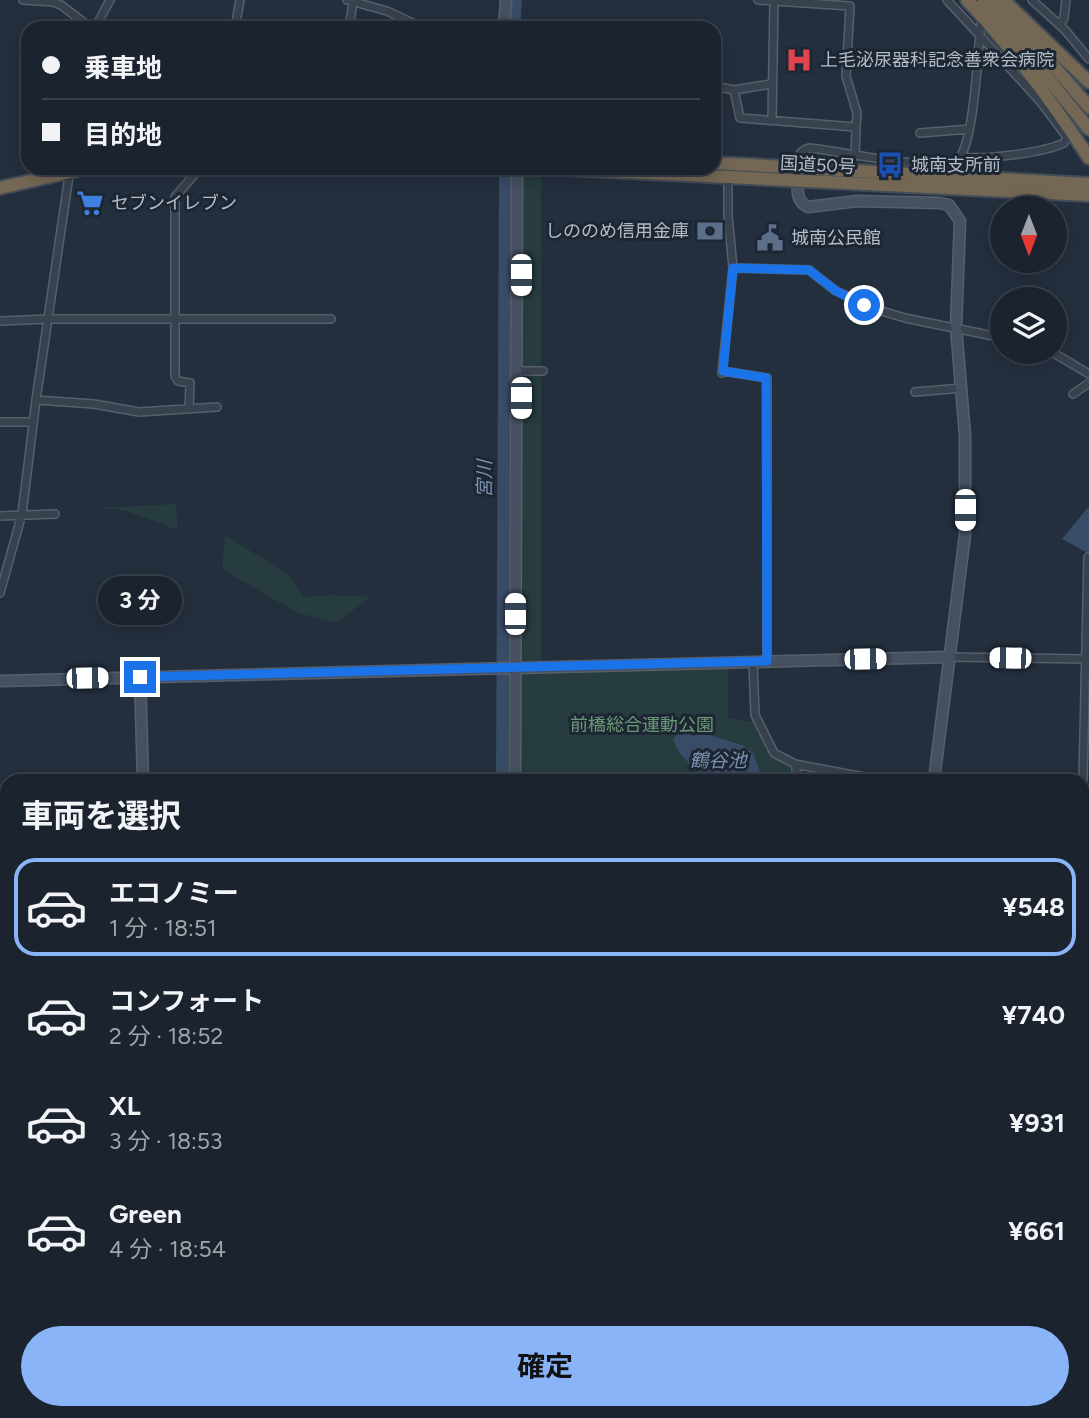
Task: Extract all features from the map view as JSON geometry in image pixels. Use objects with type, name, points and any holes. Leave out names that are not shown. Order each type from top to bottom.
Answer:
[{"type":"highway","points":[[967,0],[1027,71],[1088,157],[1085,174],[1065,183]]},
{"type":"highway","points":[[978,0],[1037,65],[1089,129]]},
{"type":"highway","points":[[989,0],[1038,48],[1089,107]]},
{"type":"highway","points":[[1003,0],[1089,82]]},
{"type":"highway","name":"国道50号","points":[[721,163],[1089,184]]},
{"type":"highway","points":[[0,188],[51,175]]},
{"type":"highway","name":"国道50号","points":[[673,175],[1089,195]]},
{"type":"street","points":[[23,0],[53,2],[83,21]]},
{"type":"street","points":[[97,21],[110,0]]},
{"type":"street","points":[[236,21],[240,0]]},
{"type":"street","points":[[387,11],[388,0]]},
{"type":"street","points":[[505,21],[506,0]]},
{"type":"street","points":[[758,0],[850,3],[846,76],[857,113],[855,156]]},
{"type":"street","points":[[947,0],[1045,107],[1066,135],[1067,141],[1047,149],[973,159],[960,157]]},
{"type":"street","points":[[1032,0],[1076,41],[1089,59]]},
{"type":"street","points":[[1060,25],[1064,18],[1066,0]]},
{"type":"street","points":[[349,21],[349,1],[387,11],[408,21]]},
{"type":"street","points":[[772,121],[774,1]]},
{"type":"street","points":[[796,167],[797,156],[802,150],[809,148],[855,156],[945,164],[955,162],[960,157],[969,129],[981,24]]},
{"type":"street","points":[[922,58],[977,63]]},
{"type":"street","points":[[721,87],[734,90],[771,84]]},
{"type":"street","points":[[734,90],[740,118],[856,128]]},
{"type":"street","points":[[920,133],[969,129]]},
{"type":"street","points":[[0,593],[22,514],[69,175]]},
{"type":"street","points":[[189,409],[190,383],[175,378],[175,197],[194,175]]},
{"type":"street","points":[[514,774],[511,668],[518,371],[519,175]]},
{"type":"street","points":[[728,178],[733,268],[723,372],[766,378],[767,661]]},
{"type":"street","points":[[797,181],[797,194],[800,201],[808,207],[857,201],[917,201],[950,205],[961,221],[956,327],[965,435],[965,535],[935,774]]},
{"type":"street","points":[[733,268],[809,270],[836,291],[864,305],[905,318],[990,335]]},
{"type":"street","points":[[0,321],[49,318],[331,319]]},
{"type":"street","points":[[1067,361],[1089,374]]},
{"type":"street","points":[[518,371],[543,371]]},
{"type":"street","points":[[1073,394],[1089,383]]},
{"type":"street","points":[[915,392],[962,388]]},
{"type":"street","points":[[36,400],[94,404],[139,412],[217,407]]},
{"type":"street","points":[[0,422],[33,422]]},
{"type":"street","points":[[0,516],[55,513]]},
{"type":"street","points":[[1083,774],[1088,659],[1088,557]]},
{"type":"street","points":[[0,681],[948,657],[1088,659]]},
{"type":"street","points":[[753,662],[755,715],[774,753],[795,764],[848,774]]},
{"type":"street","points":[[511,668],[520,774]]},
{"type":"street","points":[[140,677],[143,774]]},
{"type":"street","points":[[795,764],[797,774]]},
{"type":"green space","name":"前橋総合運動公園","points":[[508,176],[541,177],[541,671],[728,668],[728,718],[749,722],[754,719],[772,755],[790,765],[793,774],[507,774]]},
{"type":"green space","points":[[176,504],[178,530],[124,510],[98,508]]},
{"type":"green space","points":[[225,535],[289,575],[304,597],[371,597],[335,623],[296,612],[222,569]]},
{"type":"water","points":[[1089,506],[1089,552],[1086,552],[1062,539]]},
{"type":"water","name":"鶴谷池","points":[[690,729],[742,745],[753,753],[761,774],[700,774],[683,757],[673,738]]},
{"type":"waterway","name":"宮川","points":[[514,21],[516,0]]},
{"type":"waterway","name":"宮川","points":[[502,774],[505,177]]},
{"type":"place","name":"上毛泌尿器科記念善衆会病院","points":[[799,60]]},
{"type":"place","name":"城南支所前","points":[[890,165]]},
{"type":"place","name":"セブンイレブン","points":[[90,203]]},
{"type":"place","name":"しののめ信用金庫","points":[[710,231]]},
{"type":"place","name":"城南公民館","points":[[770,238]]},
{"type":"route","points":[[140,677],[767,661],[766,378],[723,371],[733,268],[809,270],[836,291],[864,305]]}]
